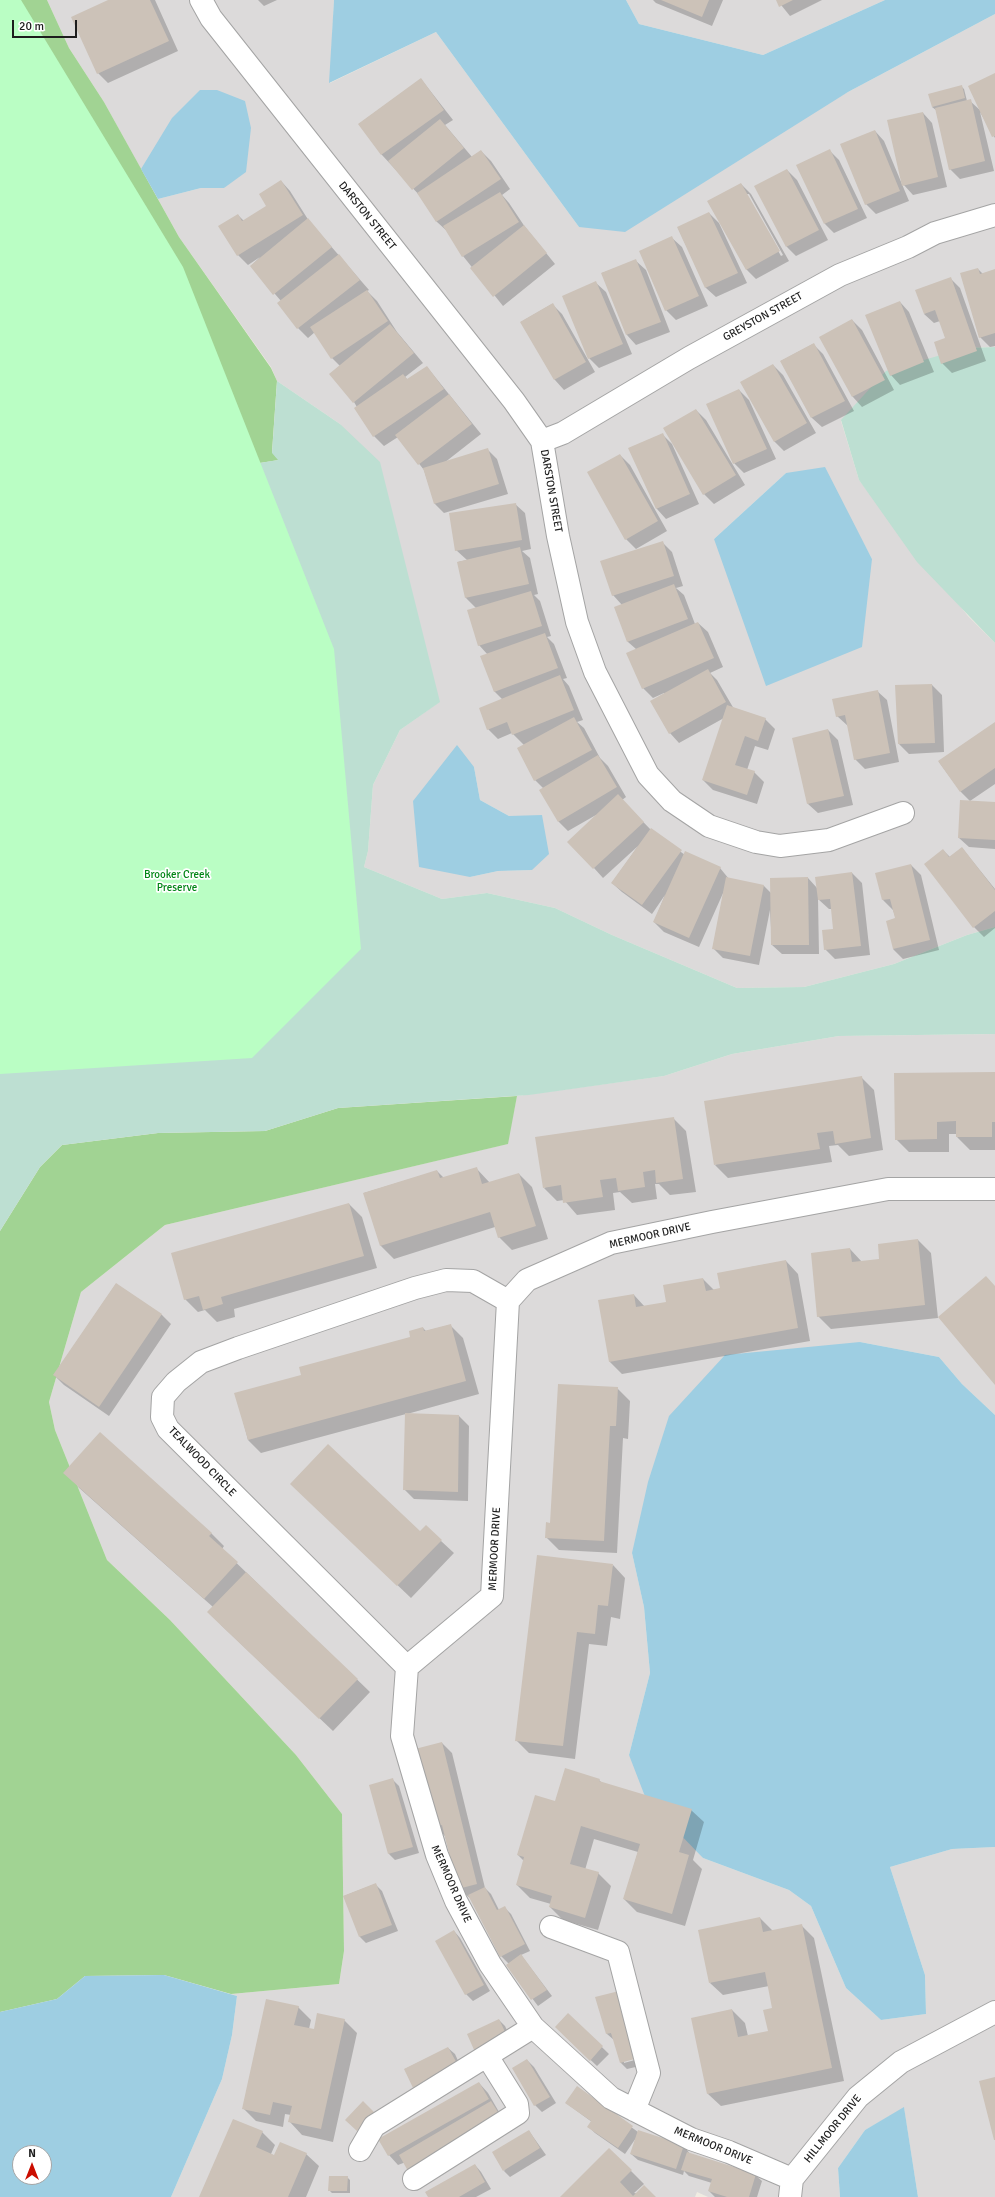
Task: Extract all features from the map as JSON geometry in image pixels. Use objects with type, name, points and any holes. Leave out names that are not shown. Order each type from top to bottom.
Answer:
[{"type":"street","name":"DARSTON STREET","points":[[201,0],[211,18],[514,401],[542,441],[558,536],[577,622],[595,672],[648,775],[672,801],[709,826],[756,842],[780,846],[829,840],[903,813]]},
{"type":"street","name":"GREYSTON STREET","points":[[542,441],[562,433],[689,358],[840,275],[908,247],[935,234],[995,215]]},
{"type":"street","name":"MERMOOR DRIVE","points":[[791,2188],[729,2152],[691,2139],[611,2098],[533,2027],[490,1964],[456,1901],[437,1855],[402,1736],[407,1667],[492,1596],[508,1301],[527,1280],[611,1243],[888,1189],[995,1189]]},
{"type":"street","name":"TEALWOOD CIRCLE","points":[[407,1667],[168,1429],[162,1417],[163,1397],[176,1382],[201,1362],[415,1288],[446,1280],[473,1281],[508,1301]]},
{"type":"street","points":[[551,1927],[618,1952],[649,2073],[634,2110]]},
{"type":"street","name":"HILLMOOR DRIVE","points":[[791,2188],[858,2097],[901,2062],[951,2034],[995,2012]]},
{"type":"street","points":[[360,2150],[374,2126],[533,2027]]},
{"type":"street","points":[[414,2179],[518,2113],[516,2104],[487,2056]]},
{"type":"shaded area","points":[[47,0],[334,0],[330,83],[436,32],[579,227],[848,92],[995,14],[995,347],[965,348],[841,421],[859,480],[968,616],[995,643],[995,927],[967,935],[894,964],[804,987],[737,988],[612,935],[555,908],[487,893],[442,899],[364,867],[368,851],[373,785],[400,730],[439,702],[340,424],[277,381],[271,367],[179,237],[158,199],[201,188],[224,188],[251,128],[141,169],[104,102],[69,48]],"holes":[[[786,473],[854,526],[872,559],[714,539]],[[474,767],[480,800],[509,816],[532,870],[498,871],[470,877]]]},
{"type":"shaded area","points":[[626,0],[885,0],[763,55],[639,24]]},
{"type":"shaded area","points":[[995,1034],[995,1415],[962,1384],[939,1357],[860,1342],[632,1553],[644,1607],[650,1673],[629,1755],[703,1858],[789,1890],[811,1906],[846,1988],[881,2020],[926,2014],[925,1975],[890,1867],[952,1849],[995,1847],[995,2197],[918,2197],[904,2108],[865,2130],[838,2168],[840,2197],[708,2197],[697,2192],[695,2197],[171,2197],[222,2079],[232,2035],[237,1996],[231,1994],[339,1984],[344,1951],[342,1814],[296,1755],[170,1620],[107,1560],[55,1430],[49,1402],[81,1292],[165,1225],[507,1144],[517,1096],[664,1076],[732,1054],[839,1036]]},
{"type":"green space","points":[[0,0],[47,0],[69,48],[104,102],[179,237],[271,368],[277,381],[272,452],[279,460],[222,469]]},
{"type":"green space","name":"Brooker Creek Preserve","points":[[0,0],[21,0],[183,267],[334,649],[361,949],[252,1058],[0,1074]]},
{"type":"green space","points":[[0,333],[222,469],[278,460],[272,453],[277,381],[340,424],[380,462],[440,702],[400,730],[373,785],[368,851],[364,867],[442,899],[487,893],[555,908],[612,935],[737,988],[804,987],[894,964],[967,935],[995,927],[995,1034],[839,1036],[732,1054],[664,1076],[529,1095],[338,1108],[265,1131],[158,1133],[62,1145],[40,1167],[0,1231]]},
{"type":"green space","points":[[995,347],[995,643],[917,562],[859,480],[841,420],[886,371],[965,348]]},
{"type":"green space","points":[[517,1096],[508,1144],[165,1225],[81,1292],[49,1402],[55,1430],[107,1560],[170,1620],[296,1755],[342,1814],[344,1951],[339,1984],[231,1994],[164,1975],[85,1976],[57,1999],[0,2012],[0,1231],[40,1167],[62,1145],[158,1133],[265,1131],[338,1108]]},
{"type":"water","points":[[334,0],[626,0],[639,24],[763,55],[885,0],[995,0],[995,14],[848,92],[625,232],[579,227],[436,32],[329,83]]},
{"type":"water","points":[[200,90],[217,90],[245,101],[251,128],[246,172],[224,188],[201,188],[158,199],[141,169],[172,118]]},
{"type":"water","points":[[825,467],[872,559],[862,647],[766,686],[714,539],[786,473]]},
{"type":"water","points":[[457,745],[474,767],[480,800],[509,816],[542,815],[549,854],[532,870],[498,871],[470,877],[419,867],[413,801]]},
{"type":"water","points":[[860,1342],[939,1357],[962,1384],[995,1415],[995,1847],[952,1849],[890,1867],[925,1975],[926,2014],[881,2020],[846,1988],[811,1906],[789,1890],[703,1858],[646,1799],[629,1755],[650,1673],[644,1607],[632,1553],[648,1482],[669,1416],[725,1355]]},
{"type":"water","points":[[164,1975],[237,1996],[232,2035],[222,2079],[171,2197],[0,2197],[0,2012],[57,1999],[85,1976]]},
{"type":"water","points":[[904,2107],[918,2197],[840,2197],[838,2168],[865,2130]]},
{"type":"building","points":[[108,0],[150,0],[169,41],[97,74],[71,17]]},
{"type":"building","points":[[661,0],[709,0],[702,17]]},
{"type":"building","points":[[776,0],[793,0],[779,7]]},
{"type":"building","points":[[995,73],[995,136],[992,137],[968,86]]},
{"type":"building","points":[[421,78],[444,110],[381,155],[358,124]]},
{"type":"building","points":[[962,85],[965,98],[932,107],[928,94]]},
{"type":"building","points":[[971,99],[985,161],[949,170],[935,108]]},
{"type":"building","points":[[923,112],[938,177],[902,186],[887,120]]},
{"type":"building","points":[[440,119],[464,148],[412,190],[388,161]]},
{"type":"building","points":[[875,130],[900,191],[865,205],[840,144]]},
{"type":"building","points":[[830,149],[858,209],[824,224],[796,165]]},
{"type":"building","points":[[481,150],[501,179],[436,222],[417,193]]},
{"type":"building","points":[[787,169],[819,230],[786,247],[754,186]]},
{"type":"building","points":[[281,180],[303,215],[237,256],[218,226],[238,214],[242,221],[266,206],[259,194]]},
{"type":"building","points":[[741,183],[780,251],[746,270],[707,201]]},
{"type":"building","points":[[500,192],[519,222],[462,257],[443,226]]},
{"type":"building","points":[[709,212],[738,273],[705,288],[677,227]]},
{"type":"building","points":[[308,218],[332,247],[273,295],[250,266]]},
{"type":"building","points":[[524,225],[547,253],[493,297],[470,268]]},
{"type":"building","points":[[672,236],[699,296],[665,311],[639,251]]},
{"type":"building","points":[[339,254],[360,280],[297,329],[277,303]]},
{"type":"building","points":[[636,259],[661,322],[626,335],[601,273]]},
{"type":"building","points":[[978,268],[980,274],[995,269],[995,333],[979,338],[960,273]]},
{"type":"building","points":[[951,277],[977,351],[941,364],[934,342],[945,338],[935,310],[924,314],[915,290]]},
{"type":"building","points":[[596,281],[623,344],[588,359],[562,296]]},
{"type":"building","points":[[367,290],[388,321],[331,359],[310,327]]},
{"type":"building","points":[[900,301],[924,362],[890,376],[865,315]]},
{"type":"building","points":[[553,303],[586,362],[554,380],[520,322]]},
{"type":"building","points":[[852,319],[885,380],[852,397],[819,337]]},
{"type":"building","points":[[390,324],[414,353],[353,403],[329,374]]},
{"type":"building","points":[[814,343],[845,401],[811,418],[780,361]]},
{"type":"building","points":[[773,364],[807,423],[774,442],[740,382]]},
{"type":"building","points":[[427,366],[444,389],[373,437],[354,408],[403,374],[407,379]]},
{"type":"building","points":[[739,389],[767,449],[733,464],[706,404]]},
{"type":"building","points":[[449,394],[472,424],[418,465],[395,435]]},
{"type":"building","points":[[696,409],[736,475],[703,495],[663,428]]},
{"type":"building","points":[[663,433],[690,494],[656,509],[628,448]]},
{"type":"building","points":[[488,448],[499,484],[434,504],[423,468]]},
{"type":"building","points":[[620,454],[658,521],[625,540],[587,472]]},
{"type":"building","points":[[516,503],[522,540],[455,551],[449,513]]},
{"type":"building","points":[[663,541],[674,576],[612,596],[600,561]]},
{"type":"building","points":[[520,547],[529,584],[465,598],[457,562]]},
{"type":"building","points":[[674,584],[688,619],[627,642],[614,607]]},
{"type":"building","points":[[531,591],[542,626],[478,646],[467,610]]},
{"type":"building","points":[[698,622],[714,658],[642,689],[626,653]]},
{"type":"building","points":[[545,633],[558,668],[494,692],[480,656]]},
{"type":"building","points":[[708,669],[726,702],[669,734],[650,701]]},
{"type":"building","points":[[560,675],[574,710],[512,735],[507,722],[487,730],[479,708]]},
{"type":"building","points":[[932,684],[935,743],[898,744],[895,685]]},
{"type":"building","points":[[878,690],[890,753],[854,760],[845,715],[836,717],[832,699]]},
{"type":"building","points":[[727,705],[766,718],[758,741],[745,736],[735,765],[755,771],[747,795],[702,780]]},
{"type":"building","points":[[574,717],[592,750],[534,781],[517,748]]},
{"type":"building","points":[[995,722],[995,768],[960,792],[938,761]]},
{"type":"building","points":[[828,729],[844,796],[807,804],[792,738]]},
{"type":"building","points":[[598,755],[617,787],[558,822],[539,790]]},
{"type":"building","points":[[618,794],[644,822],[593,869],[567,842]]},
{"type":"building","points":[[960,800],[995,802],[995,840],[958,838]]},
{"type":"building","points":[[651,828],[682,850],[642,905],[611,883]]},
{"type":"building","points":[[962,847],[995,890],[995,911],[973,928],[924,864],[943,849],[949,857]]},
{"type":"building","points":[[685,851],[721,867],[689,938],[653,922]]},
{"type":"building","points":[[911,864],[930,940],[893,949],[886,921],[895,918],[890,899],[882,900],[875,873]]},
{"type":"building","points":[[852,872],[861,946],[824,950],[822,930],[833,929],[830,899],[818,900],[815,877]]},
{"type":"building","points":[[726,877],[764,885],[750,956],[712,949]]},
{"type":"building","points":[[808,877],[809,945],[771,945],[770,878]]},
{"type":"building","points":[[995,1072],[995,1122],[992,1122],[992,1137],[956,1137],[956,1121],[937,1122],[937,1139],[895,1140],[894,1073]]},
{"type":"building","points":[[862,1076],[871,1138],[835,1144],[833,1131],[817,1133],[820,1149],[714,1165],[704,1101]]},
{"type":"building","points":[[674,1117],[683,1179],[656,1183],[655,1170],[643,1172],[645,1187],[618,1191],[616,1178],[600,1180],[603,1197],[563,1203],[561,1185],[543,1188],[535,1137]]},
{"type":"building","points":[[477,1167],[482,1184],[519,1173],[536,1226],[498,1238],[490,1212],[380,1246],[363,1193],[437,1170],[440,1178]]},
{"type":"building","points":[[349,1203],[364,1256],[221,1297],[223,1304],[203,1310],[199,1296],[184,1300],[171,1253]]},
{"type":"building","points":[[918,1239],[925,1305],[817,1317],[811,1253],[850,1248],[852,1262],[879,1259],[878,1244]]},
{"type":"building","points":[[786,1260],[798,1328],[609,1362],[598,1300],[634,1294],[636,1307],[666,1302],[663,1285],[703,1278],[706,1291],[720,1288],[717,1273]]},
{"type":"building","points":[[986,1276],[995,1286],[995,1385],[938,1317]]},
{"type":"building","points":[[116,1283],[162,1314],[99,1407],[53,1375]]},
{"type":"building","points":[[451,1324],[466,1381],[248,1440],[234,1393],[301,1375],[299,1367],[410,1337],[409,1331],[423,1327],[424,1331]]},
{"type":"building","points":[[558,1384],[618,1387],[616,1426],[610,1426],[604,1541],[545,1538],[546,1522],[550,1523]]},
{"type":"building","points":[[405,1413],[459,1415],[458,1492],[403,1490]]},
{"type":"building","points":[[100,1432],[212,1533],[209,1536],[238,1562],[204,1599],[63,1473]]},
{"type":"building","points":[[328,1444],[420,1531],[426,1525],[442,1540],[397,1586],[290,1484]]},
{"type":"building","points":[[537,1555],[613,1564],[608,1606],[598,1605],[595,1634],[577,1632],[563,1746],[515,1741]]},
{"type":"building","points":[[246,1572],[358,1679],[319,1719],[207,1612]]},
{"type":"building","points":[[442,1742],[477,1884],[458,1889],[442,1825],[434,1827],[415,1749]]},
{"type":"building","points":[[565,1768],[600,1779],[599,1781],[692,1809],[679,1852],[689,1855],[672,1914],[623,1899],[640,1844],[581,1826],[570,1864],[599,1872],[585,1918],[549,1907],[552,1896],[516,1885],[524,1857],[517,1855],[535,1795],[555,1801]]},
{"type":"building","points":[[393,1778],[413,1847],[388,1854],[369,1785]]},
{"type":"building","points":[[376,1883],[392,1925],[359,1937],[343,1896]]},
{"type":"building","points":[[485,1887],[497,1910],[505,1906],[525,1944],[500,1957],[468,1895]]},
{"type":"building","points":[[760,1917],[763,1932],[802,1924],[832,2068],[707,2094],[691,2018],[732,2009],[738,2037],[768,2031],[763,2010],[772,2008],[765,1972],[709,1983],[698,1930]]},
{"type":"building","points":[[454,1930],[484,1985],[465,1995],[435,1941]]},
{"type":"building","points":[[521,1954],[547,1990],[531,2000],[506,1965]]},
{"type":"building","points":[[619,1991],[638,2058],[620,2063],[611,2033],[606,2034],[595,1997]]},
{"type":"building","points":[[266,1999],[299,2006],[294,2025],[314,2029],[317,2013],[345,2019],[321,2129],[288,2122],[292,2106],[273,2102],[270,2115],[242,2109]]},
{"type":"building","points":[[568,2013],[603,2046],[590,2061],[555,2027]]},
{"type":"building","points":[[499,2019],[507,2036],[475,2052],[467,2034]]},
{"type":"building","points":[[448,2047],[459,2067],[414,2090],[404,2069]]},
{"type":"building","points":[[527,2059],[550,2097],[534,2106],[512,2068]]},
{"type":"building","points":[[995,2077],[995,2140],[994,2140],[979,2081]]},
{"type":"building","points":[[479,2082],[489,2099],[388,2156],[378,2139]]},
{"type":"building","points":[[577,2086],[633,2126],[618,2148],[587,2127],[591,2121],[565,2103]]},
{"type":"building","points":[[363,2101],[375,2113],[357,2131],[345,2120]]},
{"type":"building","points":[[491,2101],[501,2117],[408,2171],[399,2155]]},
{"type":"building","points":[[233,2119],[263,2131],[256,2147],[274,2155],[280,2142],[307,2153],[288,2197],[199,2197]]},
{"type":"building","points":[[529,2130],[540,2148],[503,2171],[492,2152]]},
{"type":"building","points":[[638,2130],[684,2145],[676,2169],[630,2154]]},
{"type":"building","points":[[609,2148],[632,2170],[620,2182],[633,2196],[644,2185],[656,2197],[560,2197]]},
{"type":"building","points":[[687,2152],[756,2174],[749,2197],[727,2197],[708,2191],[712,2179],[681,2170]]},
{"type":"building","points":[[475,2164],[485,2182],[459,2197],[428,2197],[425,2192]]},
{"type":"building","points":[[329,2176],[348,2176],[347,2191],[328,2191]]}]
